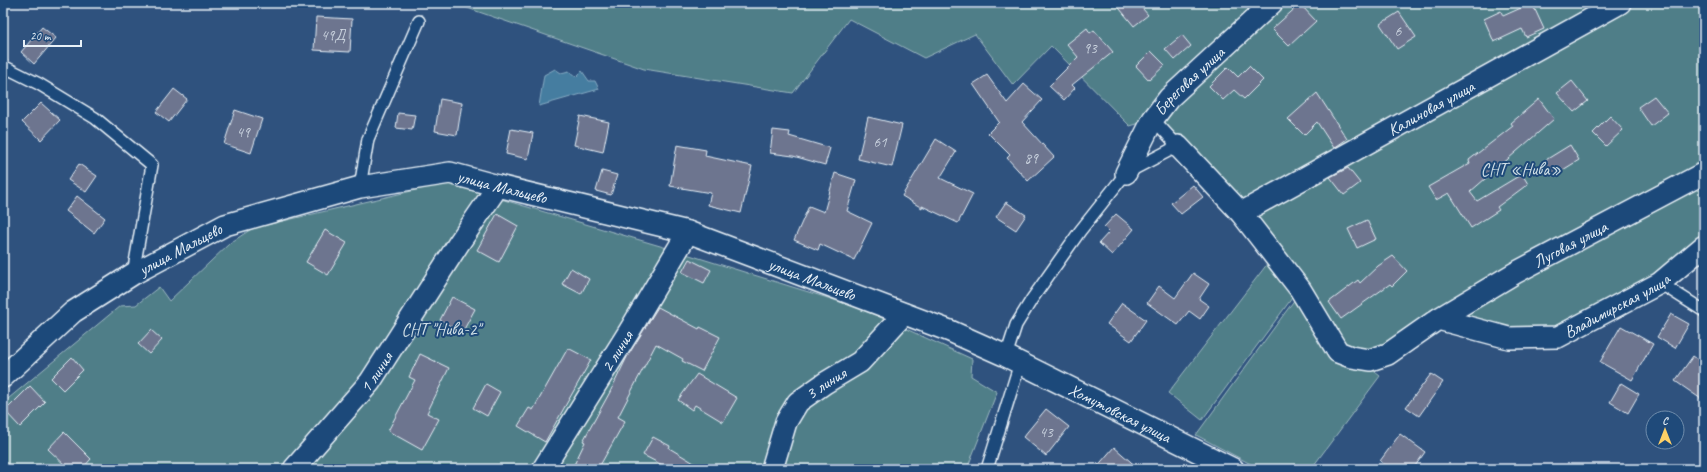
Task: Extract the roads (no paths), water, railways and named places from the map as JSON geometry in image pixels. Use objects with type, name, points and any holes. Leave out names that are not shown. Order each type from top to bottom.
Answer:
[{"type":"street","name":"Береговая улица","points":[[1126,174],[1153,118],[1169,98],[1272,3]]},
{"type":"street","name":"Калиновая улица","points":[[1241,212],[1620,3]]},
{"type":"street","points":[[1178,146],[1241,212],[1300,289],[1338,352],[1351,357],[1370,360],[1388,354],[1438,319]]},
{"type":"street","name":"Луговая улица","points":[[1438,319],[1515,274],[1704,173]]},
{"type":"street","name":"улица Мальцево","points":[[3,377],[74,312],[133,274],[225,225],[360,187],[450,174],[688,232],[950,331],[1013,359]]},
{"type":"street","name":"1 линия","points":[[294,469],[370,382],[459,243],[498,186]]},
{"type":"street","name":"2 линия","points":[[543,469],[630,330],[688,232]]},
{"type":"street","name":"Владимирская улица","points":[[1438,319],[1509,338],[1558,337],[1660,283],[1704,246]]},
{"type":"street","name":"3 линия","points":[[772,469],[786,422],[798,402],[825,383],[860,362],[904,314]]},
{"type":"street","name":"Хомутовская улица","points":[[1013,359],[1233,469]]},
{"type":"lane","points":[[360,187],[368,140],[419,21]]},
{"type":"lane","points":[[3,66],[39,84],[95,118],[152,165],[133,274]]},
{"type":"lane","points":[[988,469],[1013,359],[1016,325],[1032,299],[1080,231],[1126,174],[1178,146],[1153,118]]},
{"type":"lane","points":[[1660,283],[1704,311]]},
{"type":"water","points":[[555,69],[561,73],[569,71],[576,77],[582,71],[589,81],[595,81],[599,89],[539,106],[544,75]]},
{"type":"park label","name":"СНТ «Нива»","points":[[1521,169]]},
{"type":"park label","name":"СНТ \"Нива-2\"","points":[[441,329]]}]
